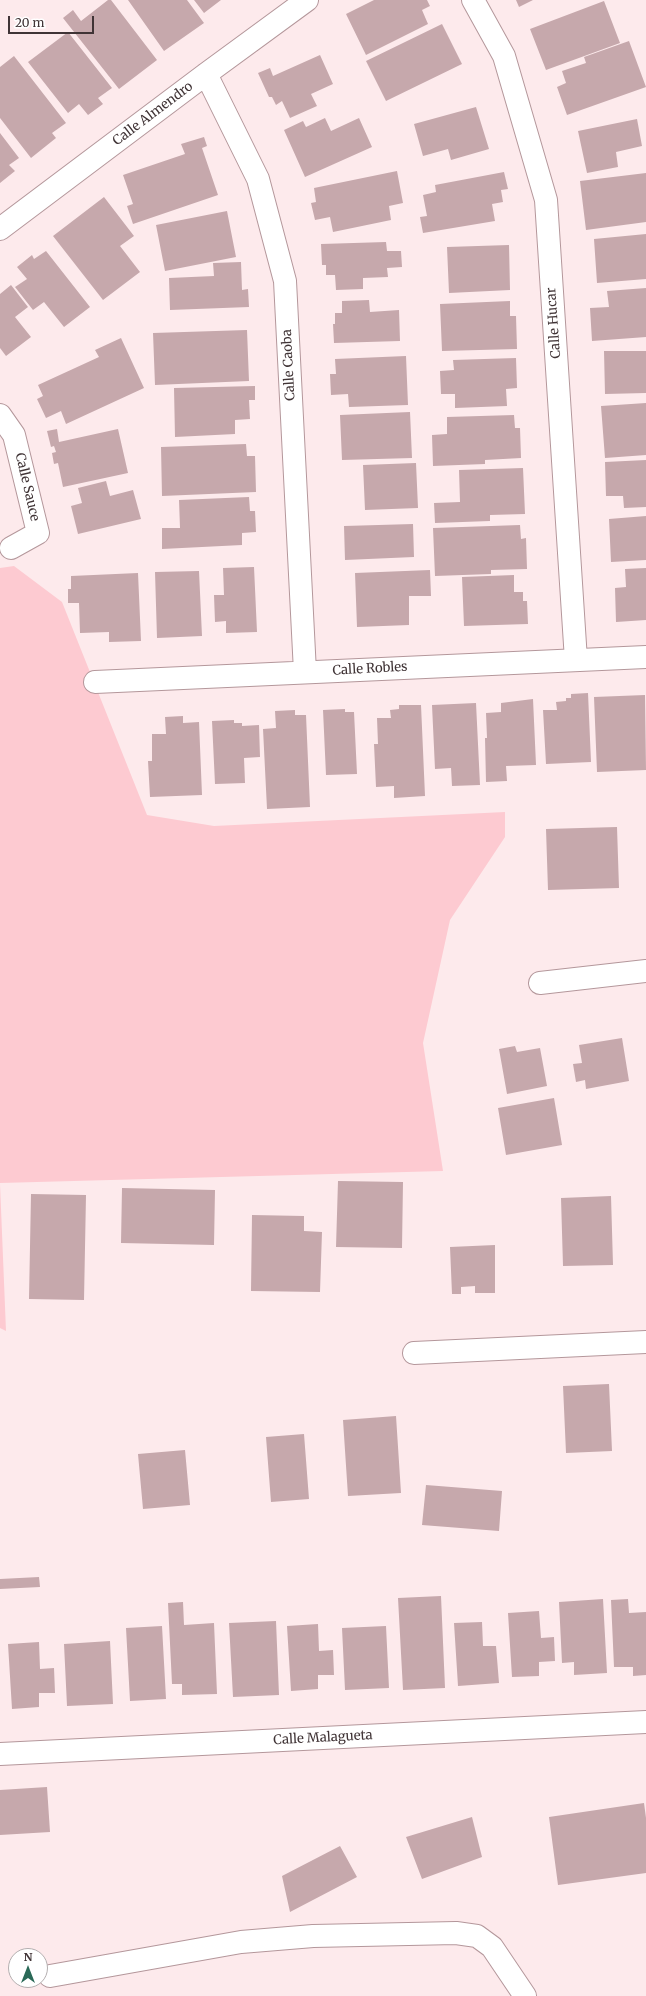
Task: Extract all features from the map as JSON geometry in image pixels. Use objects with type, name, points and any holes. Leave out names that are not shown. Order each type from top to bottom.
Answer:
[{"type":"street","name":"Calle Almendro","points":[[0,229],[307,0]]},
{"type":"street","name":"Calle Hucar","points":[[473,0],[504,56],[546,200],[576,660]]},
{"type":"street","name":"Calle Caoba","points":[[206,74],[258,178],[285,281],[305,672]]},
{"type":"street","name":"Calle Sauce","points":[[0,415],[14,435],[38,533],[11,548]]},
{"type":"street","name":"Calle Robles","points":[[94,682],[646,657]]},
{"type":"street","points":[[540,983],[646,971]]},
{"type":"street","points":[[414,1353],[646,1342]]},
{"type":"street","name":"Calle Malagueta","points":[[0,1754],[646,1722]]},
{"type":"street","points":[[50,1976],[241,1942],[313,1936],[456,1933],[477,1936],[492,1947],[525,1996]]},
{"type":"shaded area","points":[[14,566],[62,602],[147,815],[214,826],[505,812],[505,837],[450,920],[423,1043],[443,1171],[0,1183],[0,568]]},
{"type":"shaded area","points":[[0,1184],[6,1331],[0,1328]]},
{"type":"building","points":[[108,0],[111,0],[157,60],[119,89],[63,18],[73,10],[81,21]]},
{"type":"building","points":[[128,0],[187,0],[204,23],[164,51]]},
{"type":"building","points":[[194,0],[221,0],[204,13]]},
{"type":"building","points":[[374,0],[427,0],[430,6],[422,10],[428,24],[366,55],[346,14]]},
{"type":"building","points":[[516,0],[533,0],[519,7]]},
{"type":"building","points":[[604,1],[620,43],[546,70],[530,29]]},
{"type":"building","points":[[442,24],[462,64],[386,101],[366,61]]},
{"type":"building","points":[[68,32],[112,88],[98,98],[103,104],[88,115],[79,104],[68,113],[28,62]]},
{"type":"building","points":[[629,41],[646,87],[567,115],[557,87],[566,83],[562,71],[586,63],[584,57]]},
{"type":"building","points":[[320,55],[333,84],[311,94],[317,106],[290,118],[282,101],[276,105],[272,97],[269,97],[258,73],[270,68],[273,76]]},
{"type":"building","points":[[14,56],[66,123],[52,133],[56,138],[31,158],[0,118],[0,67]]},
{"type":"building","points":[[476,107],[489,149],[451,160],[448,149],[423,156],[414,124]]},
{"type":"building","points":[[325,118],[331,131],[359,118],[372,147],[305,177],[284,130],[303,121],[306,127]]},
{"type":"building","points":[[637,119],[642,146],[616,152],[618,167],[587,173],[578,131]]},
{"type":"building","points":[[0,133],[19,158],[9,165],[15,171],[0,183]]},
{"type":"building","points":[[204,137],[207,146],[202,148],[218,195],[133,224],[127,206],[133,204],[123,175],[185,154],[181,144]]},
{"type":"building","points":[[397,171],[403,203],[389,206],[391,220],[333,232],[330,217],[315,220],[311,203],[316,202],[314,188]]},
{"type":"building","points":[[504,172],[508,189],[501,190],[503,202],[492,204],[495,221],[423,233],[420,217],[427,216],[423,195],[436,192],[435,185]]},
{"type":"building","points":[[646,173],[646,222],[586,230],[580,181]]},
{"type":"building","points":[[104,197],[134,236],[120,246],[140,272],[103,300],[53,236]]},
{"type":"building","points":[[227,211],[236,257],[165,271],[156,225]]},
{"type":"building","points":[[646,234],[646,279],[597,283],[594,239]]},
{"type":"building","points":[[386,242],[387,251],[401,251],[402,267],[387,268],[388,277],[363,278],[363,289],[336,290],[335,275],[326,275],[326,265],[322,265],[321,244]]},
{"type":"building","points":[[509,245],[510,290],[449,293],[447,247]]},
{"type":"building","points":[[46,251],[90,307],[64,327],[44,302],[33,310],[15,287],[27,279],[17,267],[32,255],[34,259]]},
{"type":"building","points":[[241,262],[242,290],[248,289],[249,307],[170,310],[169,278],[214,276],[213,263]]},
{"type":"building","points":[[11,285],[28,307],[15,317],[31,337],[6,356],[0,348],[0,294]]},
{"type":"building","points":[[646,288],[646,337],[592,341],[590,308],[609,307],[607,291]]},
{"type":"building","points":[[369,300],[370,312],[399,310],[400,341],[334,343],[333,324],[335,324],[335,313],[342,313],[342,301]]},
{"type":"building","points":[[510,301],[510,316],[516,316],[517,349],[442,351],[440,304]]},
{"type":"building","points":[[247,330],[249,381],[155,385],[153,333]]},
{"type":"building","points":[[121,338],[144,388],[66,424],[61,411],[46,418],[37,399],[43,396],[38,385],[99,357],[95,350]]},
{"type":"building","points":[[604,351],[646,351],[646,393],[605,394]]},
{"type":"building","points":[[406,356],[408,405],[349,407],[348,394],[331,395],[330,374],[336,374],[335,359]]},
{"type":"building","points":[[516,358],[517,388],[506,389],[507,406],[455,408],[455,394],[441,394],[440,371],[454,370],[453,360]]},
{"type":"building","points":[[255,386],[255,400],[249,400],[250,419],[235,420],[235,434],[175,437],[174,388]]},
{"type":"building","points":[[646,403],[646,455],[605,458],[601,406]]},
{"type":"building","points":[[410,412],[412,458],[342,460],[340,415]]},
{"type":"building","points":[[514,415],[515,428],[520,428],[521,458],[485,460],[485,464],[433,466],[432,435],[447,434],[447,417]]},
{"type":"building","points":[[57,429],[59,442],[118,429],[128,473],[63,487],[58,463],[54,464],[52,453],[56,452],[54,446],[51,447],[47,431]]},
{"type":"building","points":[[246,444],[247,456],[255,456],[256,492],[162,496],[161,447]]},
{"type":"building","points":[[646,460],[646,507],[624,508],[623,496],[606,496],[605,462]]},
{"type":"building","points":[[416,463],[418,508],[365,510],[363,465]]},
{"type":"building","points":[[523,468],[525,514],[490,515],[490,521],[435,523],[434,503],[460,502],[459,470]]},
{"type":"building","points":[[106,481],[110,496],[133,490],[141,519],[78,534],[71,506],[82,503],[78,488]]},
{"type":"building","points":[[249,497],[250,511],[255,511],[256,532],[242,533],[242,545],[162,549],[162,528],[180,528],[179,500]]},
{"type":"building","points":[[646,516],[646,560],[611,562],[609,519]]},
{"type":"building","points":[[413,524],[414,557],[345,560],[344,526]]},
{"type":"building","points":[[520,525],[521,539],[526,538],[527,569],[491,570],[491,574],[435,576],[433,528]]},
{"type":"building","points":[[254,567],[257,632],[226,633],[226,621],[215,622],[214,595],[224,595],[223,568]]},
{"type":"building","points":[[646,568],[646,620],[616,622],[615,588],[626,587],[625,569]]},
{"type":"building","points":[[430,570],[431,596],[409,596],[409,625],[357,627],[355,573]]},
{"type":"building","points":[[199,571],[202,636],[157,638],[155,572]]},
{"type":"building","points":[[138,573],[141,641],[109,642],[109,632],[80,633],[79,603],[68,603],[68,589],[71,589],[71,576]]},
{"type":"building","points":[[514,575],[514,592],[523,592],[523,601],[527,601],[528,624],[464,626],[462,577]]},
{"type":"building","points":[[588,693],[591,762],[546,764],[543,710],[557,710],[556,702],[566,701],[566,698],[571,698],[571,694]]},
{"type":"building","points":[[645,695],[646,770],[597,772],[594,697]]},
{"type":"building","points":[[533,699],[536,765],[506,766],[507,781],[486,782],[486,713],[501,712],[501,703]]},
{"type":"building","points":[[476,703],[480,785],[452,786],[451,768],[435,769],[432,705]]},
{"type":"building","points":[[399,705],[421,705],[425,796],[394,798],[394,786],[376,787],[374,744],[378,744],[377,718],[391,718],[390,710],[399,709]]},
{"type":"building","points":[[345,709],[345,712],[354,712],[357,774],[326,775],[323,710]]},
{"type":"building","points":[[295,710],[295,715],[306,715],[310,807],[267,809],[263,729],[276,728],[275,711]]},
{"type":"building","points":[[183,716],[183,723],[199,722],[202,795],[150,797],[148,761],[152,761],[152,734],[166,734],[165,717]]},
{"type":"building","points":[[234,720],[234,723],[242,723],[242,726],[259,725],[260,757],[244,758],[245,783],[215,784],[212,721]]},
{"type":"building","points":[[617,827],[619,888],[548,890],[546,829]]},
{"type":"building","points":[[622,1038],[629,1081],[586,1089],[585,1080],[576,1082],[573,1064],[582,1063],[579,1045]]},
{"type":"building","points":[[515,1046],[517,1052],[540,1048],[547,1086],[507,1094],[499,1049]]},
{"type":"building","points":[[554,1098],[562,1145],[506,1155],[498,1108]]},
{"type":"building","points":[[338,1181],[403,1182],[402,1248],[336,1247]]},
{"type":"building","points":[[122,1188],[215,1190],[214,1245],[121,1243]]},
{"type":"building","points":[[31,1194],[86,1195],[84,1300],[29,1299]]},
{"type":"building","points":[[611,1196],[613,1265],[563,1266],[561,1198]]},
{"type":"building","points":[[252,1215],[304,1216],[304,1231],[322,1232],[320,1292],[251,1291]]},
{"type":"building","points":[[495,1245],[495,1293],[475,1293],[475,1286],[461,1287],[461,1294],[452,1294],[450,1247]]},
{"type":"building","points":[[609,1384],[612,1451],[566,1453],[563,1386]]},
{"type":"building","points":[[396,1416],[401,1493],[348,1496],[343,1420]]},
{"type":"building","points":[[304,1434],[309,1499],[271,1502],[266,1437]]},
{"type":"building","points":[[185,1450],[190,1505],[143,1509],[138,1454]]},
{"type":"building","points":[[426,1485],[502,1491],[499,1531],[422,1525]]},
{"type":"building","points":[[39,1577],[40,1587],[0,1589],[0,1579]]},
{"type":"building","points":[[441,1596],[445,1688],[403,1690],[398,1598]]},
{"type":"building","points":[[603,1599],[607,1673],[574,1675],[574,1662],[562,1663],[559,1602]]},
{"type":"building","points":[[628,1599],[629,1613],[646,1612],[646,1675],[633,1676],[633,1667],[614,1667],[611,1600]]},
{"type":"building","points":[[183,1602],[184,1625],[214,1623],[217,1694],[182,1695],[182,1684],[172,1684],[168,1603]]},
{"type":"building","points":[[539,1611],[541,1638],[554,1637],[555,1661],[539,1662],[539,1676],[512,1677],[508,1613]]},
{"type":"building","points":[[276,1621],[279,1695],[233,1697],[229,1623]]},
{"type":"building","points":[[482,1622],[483,1646],[496,1646],[499,1683],[458,1686],[454,1623]]},
{"type":"building","points":[[318,1624],[319,1651],[333,1650],[334,1675],[318,1675],[318,1689],[291,1691],[287,1626]]},
{"type":"building","points":[[162,1626],[166,1699],[130,1701],[126,1628]]},
{"type":"building","points":[[386,1626],[389,1688],[345,1690],[342,1628]]},
{"type":"building","points":[[110,1641],[113,1704],[67,1706],[64,1644]]},
{"type":"building","points":[[39,1642],[40,1669],[54,1668],[55,1693],[39,1693],[39,1707],[12,1709],[8,1644]]},
{"type":"building","points":[[47,1787],[50,1832],[0,1835],[0,1790]]},
{"type":"building","points":[[644,1803],[646,1818],[646,1873],[558,1885],[549,1817]]},
{"type":"building","points":[[472,1817],[482,1857],[422,1879],[406,1837]]},
{"type":"building","points":[[340,1846],[357,1877],[290,1912],[282,1876]]}]
